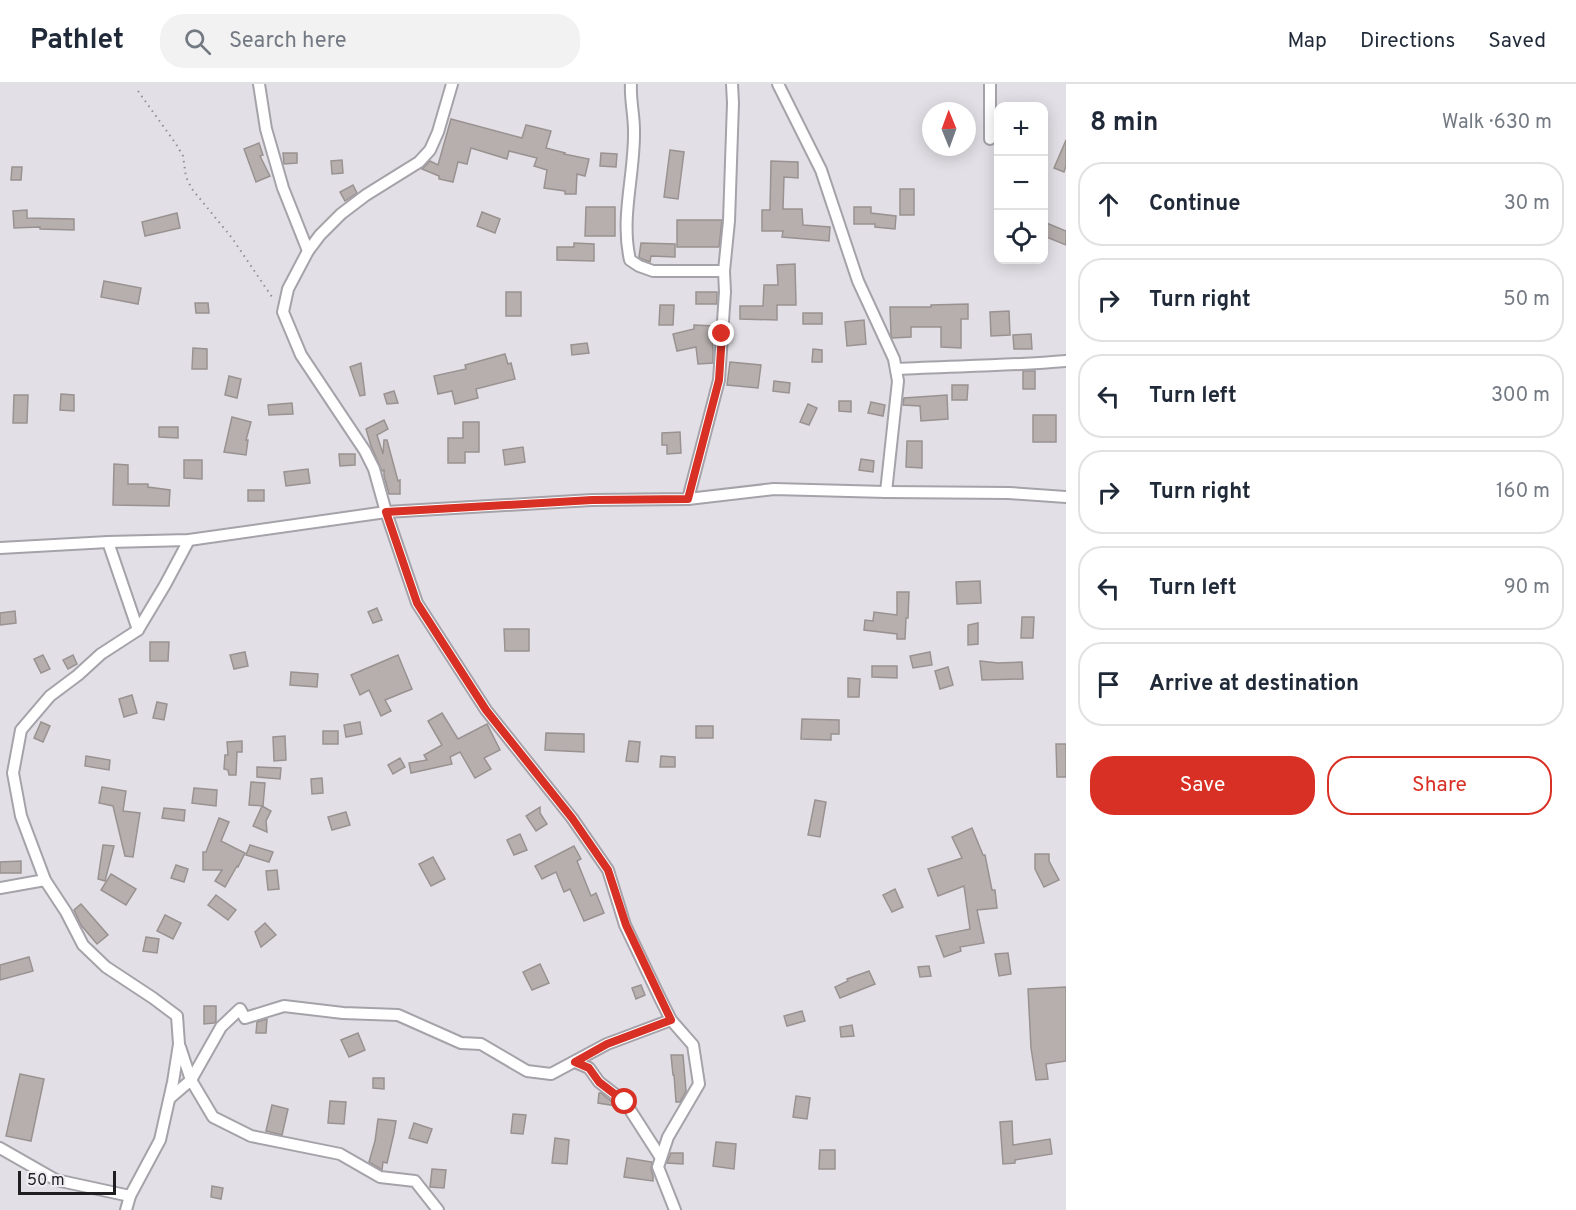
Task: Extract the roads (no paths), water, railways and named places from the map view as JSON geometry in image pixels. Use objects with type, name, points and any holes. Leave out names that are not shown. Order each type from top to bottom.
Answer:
[{"type":"street","points":[[259,84],[266,129],[283,188],[308,251]]},
{"type":"street","points":[[452,84],[438,132],[430,150],[418,162],[341,214],[320,235],[308,251],[288,289],[283,312],[301,355],[366,451],[374,469],[417,603],[486,710],[572,818],[608,870],[626,925],[671,1020],[693,1045],[699,1084],[668,1137],[658,1167],[675,1210]]},
{"type":"street","points":[[631,84],[634,130],[628,192],[627,246],[630,260],[653,271],[724,271]]},
{"type":"street","points":[[688,499],[719,380],[729,209],[732,84]]},
{"type":"street","points":[[777,84],[821,170],[858,281],[894,359],[898,381],[886,492]]},
{"type":"street","points":[[990,84],[990,139]]},
{"type":"street","points":[[896,369],[1066,361]]},
{"type":"street","points":[[0,548],[189,540],[386,512],[592,500],[688,499],[774,489],[1009,493],[1066,497]]},
{"type":"street","points":[[126,1210],[130,1196],[160,1140],[179,1044],[177,1016],[106,968],[83,945],[66,912],[45,880],[21,816],[13,774],[21,730],[50,696],[101,654],[138,630],[189,540]]},
{"type":"street","points":[[108,542],[138,630]]},
{"type":"street","points":[[0,888],[45,880]]},
{"type":"street","points":[[170,1098],[191,1080],[221,1027],[240,1009],[245,1018],[284,1006],[343,1013],[398,1015],[461,1043],[481,1044],[527,1071],[550,1074],[607,1044],[671,1020]]},
{"type":"street","points":[[179,1044],[191,1080],[213,1118],[250,1136],[340,1154],[380,1177],[415,1181],[438,1210]]},
{"type":"street","points":[[575,1062],[589,1068],[599,1082],[625,1102],[661,1158]]},
{"type":"street","points":[[0,1148],[56,1180],[130,1196]]}]
